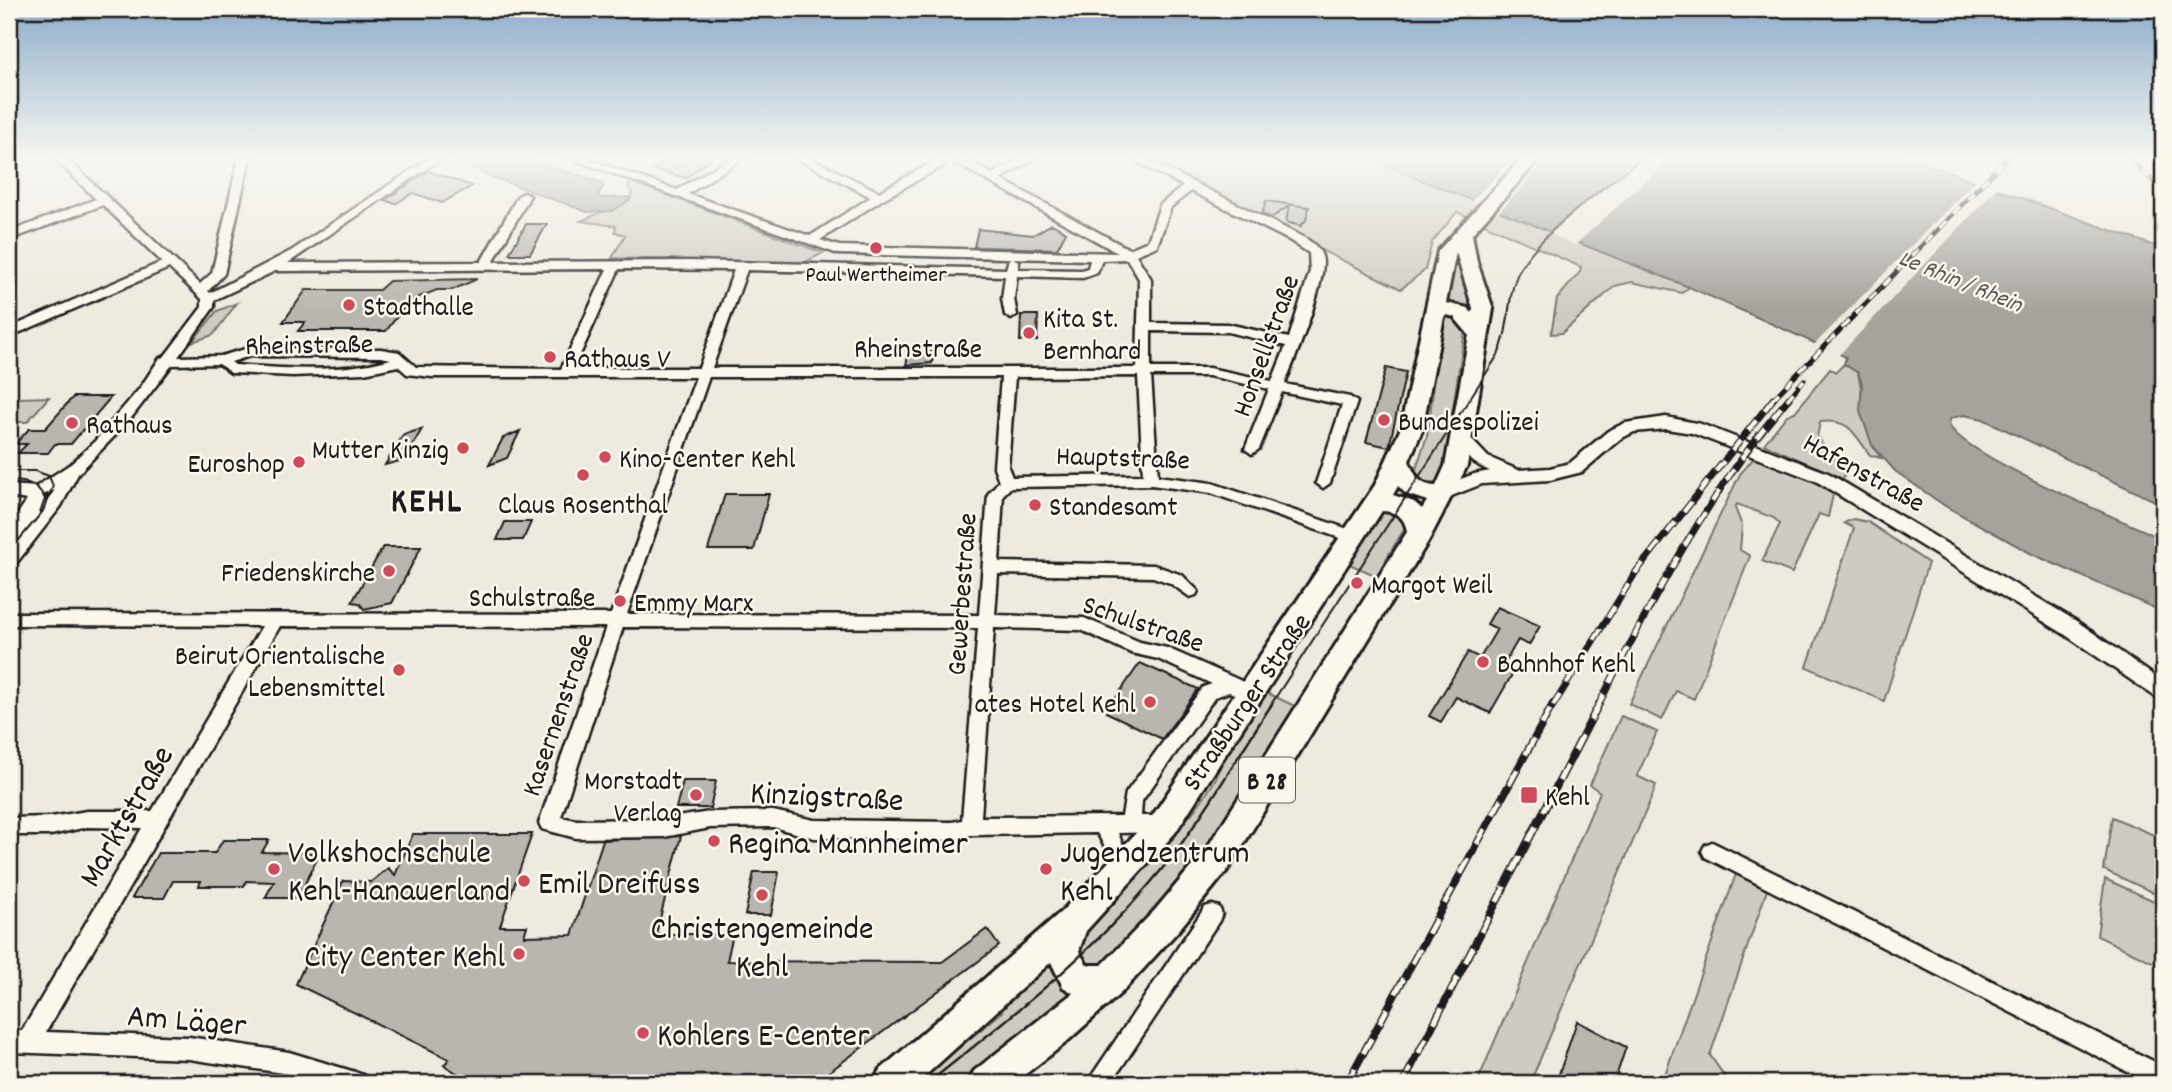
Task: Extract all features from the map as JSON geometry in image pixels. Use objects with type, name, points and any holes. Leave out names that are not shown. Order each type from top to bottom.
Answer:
[{"type":"main road","name":"Straßburger Straße","points":[[891,1083],[1074,921],[1164,824],[1240,688],[1354,537],[1399,463],[1411,430],[1447,251],[1486,208]]},
{"type":"main road","name":"Straßburger Straße","points":[[986,1083],[1067,1022],[1111,980],[1186,899],[1218,858],[1444,493],[1456,466],[1462,440],[1483,309],[1467,262],[1463,233]]},
{"type":"main road","points":[[1435,313],[1445,310],[1461,312],[1479,335]]},
{"type":"main road","points":[[1399,463],[1405,483],[1413,489],[1426,495],[1444,493]]},
{"type":"main road","points":[[1376,503],[1393,503],[1408,508],[1418,520],[1420,534]]},
{"type":"main road","points":[[1074,921],[1065,939],[1063,952],[1069,968],[1087,983],[1111,980]]},
{"type":"street","points":[[9,236],[84,208]]},
{"type":"street","points":[[9,492],[33,494],[53,487],[79,468],[208,307],[204,294],[110,208]]},
{"type":"street","points":[[204,294],[218,274],[233,208]]},
{"type":"street","points":[[204,294],[240,285],[361,208]]},
{"type":"street","points":[[486,264],[517,208]]},
{"type":"street","points":[[719,208],[838,250],[1097,258],[1130,255],[1153,243],[1165,208]]},
{"type":"street","points":[[812,240],[862,208]]},
{"type":"street","points":[[1044,208],[1130,255],[1145,279],[1144,371],[1151,480]]},
{"type":"street","name":"Honsellstraße","points":[[1234,208],[1302,242],[1317,258],[1316,279],[1252,449]]},
{"type":"street","points":[[809,268],[838,250]]},
{"type":"street","points":[[1011,315],[1008,299],[1013,256]]},
{"type":"street","points":[[272,267],[486,264],[741,266],[1083,274],[1093,270],[1097,258]]},
{"type":"street","points":[[9,333],[169,263]]},
{"type":"street","points":[[566,372],[615,265]]},
{"type":"street","name":"Kasernenstraße","points":[[549,823],[741,266]]},
{"type":"street","points":[[1144,327],[1228,328],[1292,343]]},
{"type":"street","name":"Rheinstraße","points":[[164,361],[222,360],[231,369],[264,370],[374,370],[400,361],[412,371],[432,373],[1144,371],[1229,374],[1350,402],[1323,483]]},
{"type":"street","name":"Gewerbestraße","points":[[971,826],[996,494],[1007,482],[1001,467],[1008,372]]},
{"type":"street","name":"Hafenstraße","points":[[1444,493],[1472,480],[1514,474],[1550,474],[1576,468],[1591,458],[1614,435],[1632,427],[1666,423],[1695,428],[1822,477],[2071,628],[2163,693]]},
{"type":"street","name":"Hafenstraße","points":[[1462,440],[1482,461],[1514,474]]},
{"type":"street","points":[[9,561],[60,496],[72,473]]},
{"type":"street","name":"Hauptstraße","points":[[1007,482],[1151,480],[1228,492],[1354,537]]},
{"type":"street","points":[[9,540],[34,508],[37,499],[33,494]]},
{"type":"street","name":"Schulstraße","points":[[990,568],[1154,571],[1175,579],[1190,591]]},
{"type":"street","name":"Schulstraße","points":[[9,619],[1077,623],[1137,648],[1161,653],[1240,688]]},
{"type":"street","name":"Marktstraße","points":[[18,1041],[158,820],[274,621]]},
{"type":"street","points":[[1130,825],[1133,799],[1209,692],[1240,688]]},
{"type":"street","name":"Kinzigstraße","points":[[549,823],[576,828],[664,828],[710,820],[773,819],[814,829],[953,831],[971,826],[1164,824]]},
{"type":"street","points":[[9,826],[51,825],[87,820],[158,820]]},
{"type":"street","points":[[1101,825],[1115,845],[1123,871]]},
{"type":"street","points":[[1712,851],[2163,1078]]},
{"type":"street","points":[[1098,1083],[1212,914]]},
{"type":"street","name":"Am Läger","points":[[18,1041],[201,1049],[289,1063],[355,1083]]},
{"type":"shaded area","points":[[611,208],[701,208],[823,253],[804,263],[612,258],[625,235],[615,232],[616,226],[581,221]]},
{"type":"shaded area","points":[[1235,208],[1491,208],[1689,287],[1682,293],[1632,282],[1615,286],[1562,333],[1551,334],[1557,299],[1580,272],[1581,267],[1457,212],[1432,242],[1425,270],[1401,289]]},
{"type":"shaded area","points":[[1453,256],[1459,256],[1474,314],[1444,305]]},
{"type":"shaded area","points":[[237,303],[213,335],[192,342],[217,311]]},
{"type":"shaded area","points":[[1453,314],[1466,325],[1452,413],[1456,439],[1439,487],[1425,489],[1414,475],[1427,436],[1433,392],[1429,381],[1441,317]]},
{"type":"shaded area","points":[[1844,364],[1858,373],[1872,445],[1881,458],[1870,455],[1845,425],[1830,421],[1820,422],[1817,437],[1845,473],[1843,479],[1764,444],[1787,415],[1795,412],[1830,369],[1836,372]]},
{"type":"shaded area","points":[[49,397],[27,422],[9,422],[9,408],[18,398]]},
{"type":"shaded area","points":[[1753,459],[1774,463],[1817,481],[1833,495],[1828,517],[1819,514],[1792,573],[1762,561],[1780,524],[1774,518],[1737,504],[1735,508],[1742,526],[1740,550],[1750,556],[1694,699],[1676,691],[1662,720],[1629,704],[1740,474]]},
{"type":"shaded area","points":[[1392,507],[1408,523],[1386,559],[1382,578],[1347,563],[1381,511]]},
{"type":"shaded area","points":[[1853,519],[1868,522],[1928,563],[1884,701],[1807,667],[1854,528],[1844,523]]},
{"type":"shaded area","points":[[1263,691],[1301,709],[1187,879],[1103,970],[1090,970],[1077,958],[1081,937],[1163,847],[1207,793],[1219,771],[1221,755]]},
{"type":"shaded area","points":[[1621,716],[1657,732],[1637,776],[1656,785],[1653,794],[1530,1083],[1477,1083],[1600,792],[1590,785]]},
{"type":"shaded area","points":[[2112,817],[2163,839],[2163,897],[2104,870]]},
{"type":"shaded area","points":[[1736,874],[1767,890],[1710,1055],[1729,1083],[1662,1083]]},
{"type":"shaded area","points":[[2105,879],[2163,905],[2163,967],[2097,936]]},
{"type":"shaded area","points":[[1050,957],[1082,993],[1036,1036],[970,1083],[916,1083],[1000,1014],[1016,992]]},
{"type":"water","points":[[576,208],[617,208],[612,211],[587,212]]},
{"type":"water","name":"Le Rhin / Rhein","points":[[1491,208],[2049,208],[2163,249],[2163,505],[1983,419],[1964,415],[1951,418],[1949,424],[1960,437],[2011,469],[2163,539],[2163,612],[2032,554],[1945,506],[1895,471],[1872,445],[1860,411],[1862,383],[1858,373],[1844,364],[1846,357],[1689,287]]},
{"type":"pier","points":[[1486,208],[1503,208],[1498,213]]},
{"type":"pier","points":[[1579,208],[1616,208],[1575,245],[1550,234]]},
{"type":"pier","points":[[1949,208],[1978,208],[1838,356],[1813,346]]},
{"type":"building","points":[[1264,208],[1286,208],[1271,218],[1262,214]]},
{"type":"building","points":[[1289,208],[1309,208],[1306,220],[1301,226],[1286,222]]},
{"type":"building","points":[[526,224],[547,224],[530,254],[509,254]]},
{"type":"building","points":[[1052,224],[1066,232],[1057,249],[974,247],[978,229],[1033,235]]},
{"type":"building","name":"Stadthalle","points":[[477,279],[452,290],[437,290],[409,301],[386,331],[298,331],[305,322],[283,322],[306,290],[379,290],[389,281]]},
{"type":"building","name":"Kita St. Bernhard","points":[[1021,315],[1038,315],[1037,341],[1020,341]]},
{"type":"building","points":[[909,352],[934,352],[932,363],[906,365]]},
{"type":"building","name":"Bundespolizei","points":[[1386,368],[1406,372],[1389,447],[1366,442]]},
{"type":"building","name":"Rathaus","points":[[73,397],[111,397],[71,444],[55,444],[48,453],[18,453],[27,444],[15,444],[29,429],[45,429]]},
{"type":"building","points":[[422,429],[404,460],[385,465],[403,435]]},
{"type":"building","points":[[520,431],[507,458],[489,465],[503,438]]},
{"type":"building","points":[[725,494],[769,494],[754,550],[708,550]]},
{"type":"building","points":[[505,522],[531,522],[523,540],[497,540]]},
{"type":"building","name":"Friedenskirche","points":[[383,547],[421,547],[392,603],[364,609],[359,603],[352,602]]},
{"type":"building","name":"Bahnhof Kehl","points":[[1497,607],[1540,626],[1529,645],[1518,640],[1502,667],[1513,673],[1490,713],[1456,697],[1441,722],[1429,716],[1468,652],[1480,658],[1497,629],[1487,624]]},
{"type":"building","name":"ates Hotel Kehl","points":[[1140,663],[1198,689],[1162,739],[1106,712]]},
{"type":"building","name":"Morstadt Verlag","points":[[683,781],[716,781],[710,808],[676,808]]},
{"type":"building","name":"City Center Kehl","points":[[413,834],[532,834],[500,926],[527,926],[524,936],[572,935],[603,840],[681,836],[656,934],[733,934],[727,961],[942,962],[987,929],[999,946],[814,1083],[473,1083],[444,1065],[449,1059],[296,984],[343,881],[371,882],[388,868],[395,875]]},
{"type":"building","points":[[223,840],[269,840],[262,852],[320,853],[298,898],[265,898],[274,882],[246,881],[244,886],[199,886],[201,881],[173,881],[164,898],[132,898],[158,853],[215,853]]},
{"type":"building","name":"Christengemeinde Kehl","points":[[754,872],[779,872],[771,915],[745,915]]},
{"type":"building","points":[[1577,1021],[1626,1047],[1614,1083],[1556,1083]]},
{"type":"tram line","points":[[1270,706],[1498,355],[1505,334],[1515,281],[1528,256],[1579,208]]},
{"type":"tram line","points":[[9,471],[35,471],[49,476],[53,486],[43,511],[9,552]]},
{"type":"tram line","points":[[9,481],[26,482],[39,489],[45,499],[40,513]]},
{"type":"tram line","points":[[928,1083],[1058,976],[1147,888],[1199,819],[1272,704]]},
{"type":"railway","points":[[1772,400],[1959,208]]},
{"type":"railway","points":[[1787,400],[1804,380]]},
{"type":"railway","points":[[1553,706],[1636,572],[1774,398]]},
{"type":"railway","points":[[1598,706],[1662,585],[1708,507],[1760,433],[1789,398]]},
{"type":"railway","points":[[1347,1083],[1553,704]]},
{"type":"railway","points":[[1403,1083],[1599,704]]},
{"type":"place","name":"Paul Wertheimer","points":[[876,248]]},
{"type":"place","name":"Stadthalle","points":[[349,305]]},
{"type":"place","name":"Kita St. Bernhard","points":[[1029,333]]},
{"type":"place","name":"Rathaus V","points":[[550,357]]},
{"type":"place","name":"Bundespolizei","points":[[1384,420]]},
{"type":"place","name":"Rathaus","points":[[72,423]]},
{"type":"place","name":"Mutter Kinzig","points":[[463,448]]},
{"type":"place","name":"Kino-Center Kehl","points":[[605,457]]},
{"type":"place","name":"Euroshop","points":[[299,462]]},
{"type":"place","name":"Claus Rosenthal","points":[[583,475]]},
{"type":"place","name":"Standesamt","points":[[1035,505]]},
{"type":"place","name":"Friedenskirche","points":[[389,571]]},
{"type":"place","name":"Margot Weil","points":[[1357,583]]},
{"type":"place","name":"Emmy Marx","points":[[620,601]]},
{"type":"place","name":"Bahnhof Kehl","points":[[1483,662]]},
{"type":"place","name":"Beirut Orientalische Lebensmittel","points":[[399,670]]},
{"type":"place","name":"ates Hotel Kehl","points":[[1150,702]]},
{"type":"place","name":"Morstadt Verlag","points":[[696,795]]},
{"type":"place","name":"Kehl","points":[[1529,795]]},
{"type":"place","name":"Regina Mannheimer","points":[[714,841]]},
{"type":"place","name":"Volkshochschule Kehl-Hanauerland","points":[[274,869]]},
{"type":"place","name":"Jugendzentrum Kehl","points":[[1046,869]]},
{"type":"place","name":"Emil Dreifuss","points":[[524,881]]},
{"type":"place","name":"Christengemeinde Kehl","points":[[762,895]]},
{"type":"place","name":"City Center Kehl","points":[[519,954]]},
{"type":"place","name":"Kohlers E-Center","points":[[643,1033]]},
{"type":"district","name":"KEHL","points":[[427,499]]}]
